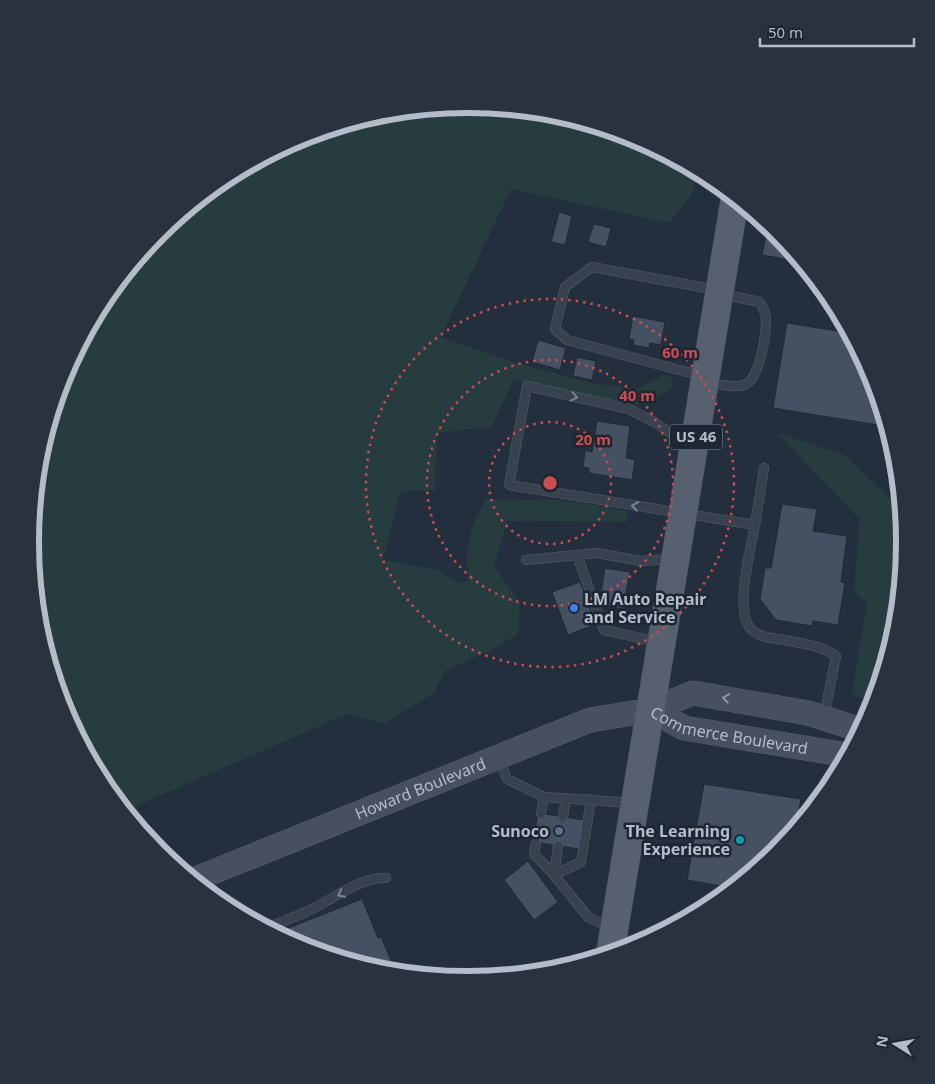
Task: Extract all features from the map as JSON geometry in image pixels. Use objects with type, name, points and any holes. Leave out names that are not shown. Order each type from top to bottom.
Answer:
[{"type":"main road","name":"US 46","points":[[612,941],[720,292],[740,212]]},
{"type":"main road","name":"Commerce Boulevard","points":[[651,710],[693,692],[824,717],[854,728]]},
{"type":"main road","name":"Commerce Boulevard","points":[[651,710],[684,728],[840,754]]},
{"type":"main road","name":"Howard Boulevard","points":[[200,877],[498,759],[590,720],[651,710]]},
{"type":"lane","points":[[592,267],[720,292],[760,302],[764,311],[766,320],[758,372],[744,384],[734,386],[705,379],[567,340],[555,329],[565,287],[592,267]]},
{"type":"lane","points":[[694,449],[656,423],[629,409],[526,386],[509,485],[755,525]]},
{"type":"lane","points":[[764,468],[743,599],[743,617],[757,634],[823,648],[836,656],[824,717]]},
{"type":"lane","points":[[526,560],[597,554],[641,561],[676,559]]},
{"type":"lane","points":[[577,555],[604,630],[662,643]]},
{"type":"lane","points":[[498,759],[507,779],[544,797],[635,803]]},
{"type":"lane","points":[[541,814],[544,797]]},
{"type":"lane","points":[[563,817],[566,798]]},
{"type":"lane","points":[[554,875],[581,862],[591,799]]},
{"type":"lane","points":[[536,843],[534,854],[554,875],[588,918],[612,941]]},
{"type":"lane","points":[[554,875],[558,846]]},
{"type":"lane","points":[[274,925],[355,886],[375,879],[386,878]]},
{"type":"green space","points":[[468,113],[496,114],[551,121],[605,136],[632,146],[657,157],[695,179],[688,198],[669,223],[511,189],[441,337],[509,361],[592,383],[636,389],[665,375],[672,378],[674,386],[653,400],[636,405],[513,380],[492,427],[437,433],[435,491],[401,491],[383,560],[438,570],[459,583],[469,581],[467,559],[469,538],[476,518],[487,499],[562,500],[628,511],[627,522],[507,521],[494,566],[520,603],[518,634],[494,649],[445,671],[434,693],[384,724],[347,714],[131,808],[96,756],[71,706],[53,653],[42,598],[39,542],[42,486],[53,431],[71,378],[83,352],[111,304],[127,281],[164,239],[206,202],[229,186],[278,157],[303,146],[330,136],[384,121],[439,114]]},
{"type":"green space","points":[[777,433],[845,455],[894,502],[896,542],[893,598],[882,653],[866,699],[852,694],[867,603],[854,592],[860,520]]},
{"type":"building","points":[[559,212],[572,216],[565,245],[551,242]]},
{"type":"building","points":[[594,224],[611,228],[606,247],[588,242]]},
{"type":"building","points":[[766,236],[791,260],[762,255]]},
{"type":"building","points":[[633,316],[665,322],[661,345],[650,343],[649,348],[633,345],[634,340],[629,339]]},
{"type":"building","points":[[787,323],[841,332],[864,378],[880,425],[773,408]]},
{"type":"building","points":[[538,340],[566,348],[560,370],[532,362]]},
{"type":"building","points":[[577,357],[596,361],[592,380],[573,376]]},
{"type":"building","points":[[597,421],[630,426],[626,458],[635,460],[632,480],[589,473],[589,468],[583,467],[585,450],[592,452]]},
{"type":"building","points":[[782,504],[817,509],[813,531],[847,536],[841,582],[845,583],[838,625],[813,621],[812,626],[776,620],[760,599],[765,568],[771,568]]},
{"type":"building","points":[[605,568],[630,572],[623,609],[599,605]]},
{"type":"building","name":"LM Auto Repair and Service","points":[[580,582],[596,624],[568,635],[552,592]]},
{"type":"building","name":"The Learning Experience","points":[[704,784],[801,799],[798,816],[790,825],[771,845],[729,882],[723,886],[687,880]]},
{"type":"building","name":"Sunoco","points":[[538,813],[584,820],[579,849],[533,842]]},
{"type":"building","points":[[528,861],[558,902],[534,920],[504,880]]},
{"type":"building","points":[[362,899],[378,938],[381,937],[393,964],[330,948],[284,930]]},
{"type":"place","name":"LM Auto Repair and Service","points":[[574,608]]},
{"type":"place","name":"Sunoco","points":[[559,831]]},
{"type":"place","name":"The Learning Experience","points":[[740,840]]}]
